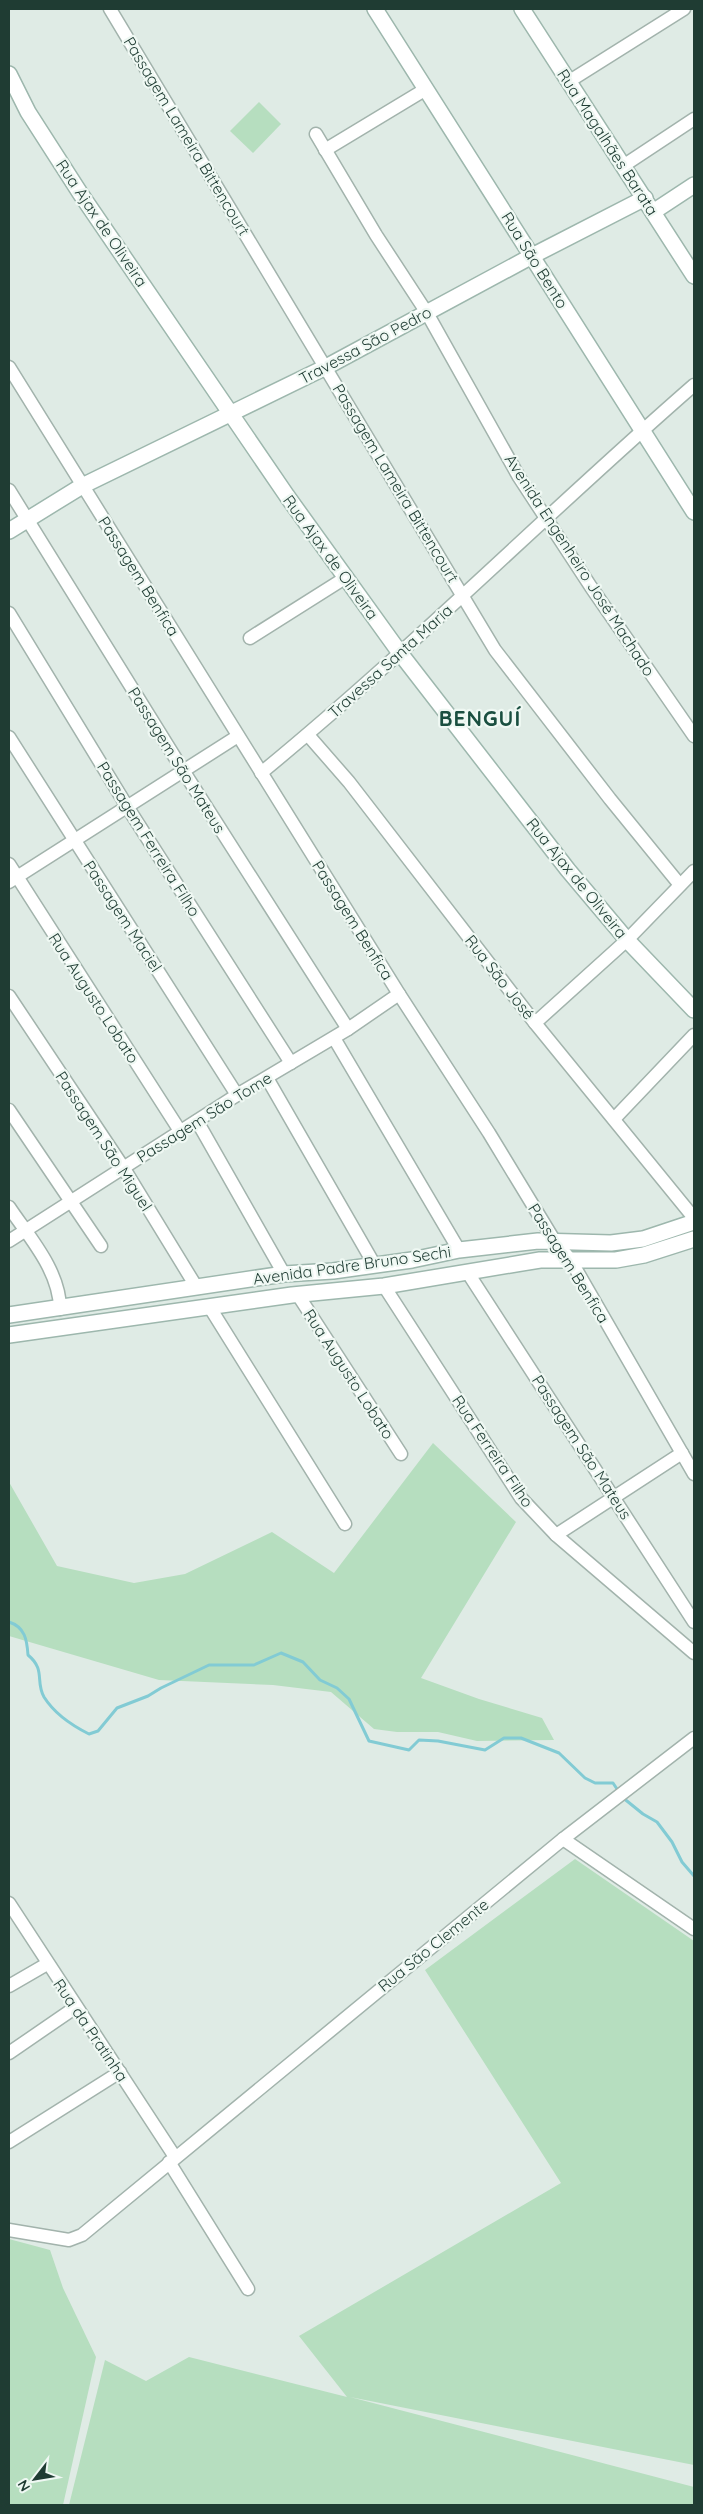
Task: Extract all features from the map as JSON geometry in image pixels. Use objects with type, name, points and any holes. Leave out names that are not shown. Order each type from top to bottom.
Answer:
[{"type":"street","name":"Passagem Lameira Bittencourt","points":[[110,9],[495,650],[610,799],[680,885]]},
{"type":"street","name":"Rua São Bento","points":[[375,9],[694,512]]},
{"type":"street","name":"Rua Magalhães Barata","points":[[522,9],[694,276]]},
{"type":"street","points":[[568,82],[684,9]]},
{"type":"street","name":"Rua Ajax de Oliveira","points":[[9,74],[28,112],[80,193],[345,578],[400,653],[568,870],[626,940],[694,1010]]},
{"type":"street","points":[[325,150],[426,89]]},
{"type":"street","points":[[623,166],[694,120]]},
{"type":"street","name":"Avenida Engenheiro José Machado","points":[[316,134],[376,235],[427,313],[519,477],[694,736]]},
{"type":"street","points":[[653,212],[694,185]]},
{"type":"street","name":"Travessa São Pedro","points":[[9,531],[82,486],[326,367],[532,256],[645,198]]},
{"type":"street","name":"Passagem Benfica","points":[[9,367],[398,994],[490,1133],[554,1240],[570,1259],[694,1474]]},
{"type":"street","name":"Travessa Santa Maria","points":[[261,773],[308,735],[400,653],[545,518],[694,385]]},
{"type":"street","name":"Passagem São Mateus","points":[[9,490],[184,772],[348,1029]]},
{"type":"street","points":[[250,638],[345,578]]},
{"type":"street","name":"Passagem Ferreira Filho","points":[[9,614],[128,808],[291,1063]]},
{"type":"street","name":"Rua São José","points":[[308,735],[349,782],[535,1024],[694,1218]]},
{"type":"street","points":[[13,880],[238,736]]},
{"type":"street","name":"Passagem Maciel","points":[[9,737],[238,1095]]},
{"type":"street","name":"Rua Augusto Lobato","points":[[9,864],[13,880],[180,1131]]},
{"type":"street","points":[[535,1024],[626,940],[694,871]]},
{"type":"street","name":"Passagem São Tome","points":[[9,1241],[180,1131],[334,1038],[398,994]]},
{"type":"street","name":"Passagem São Miguel","points":[[9,996],[123,1167],[197,1288]]},
{"type":"street","points":[[614,1119],[694,1035]]},
{"type":"street","points":[[334,1038],[459,1250]]},
{"type":"street","points":[[267,1078],[374,1264]]},
{"type":"street","points":[[9,1110],[101,1246]]},
{"type":"street","points":[[197,1122],[284,1274]]},
{"type":"street","points":[[9,1207],[45,1261],[58,1288],[60,1308]]},
{"type":"street","name":"Avenida Padre Bruno Sechi","points":[[9,1315],[284,1274],[333,1271],[412,1260],[459,1250],[554,1240],[611,1243],[643,1238],[694,1222]]},
{"type":"street","name":"Avenida Padre Bruno Sechi","points":[[9,1335],[209,1306],[384,1286],[540,1260],[616,1260],[644,1255],[694,1239]]},
{"type":"street","name":"Passagem São Mateus","points":[[468,1273],[694,1622]]},
{"type":"street","name":"Rua Ferreira Filho","points":[[384,1286],[521,1498],[556,1535],[694,1653]]},
{"type":"street","name":"Rua Augusto Lobato","points":[[298,1295],[401,1454]]},
{"type":"street","points":[[209,1306],[345,1524]]},
{"type":"street","points":[[556,1535],[682,1453]]},
{"type":"street","name":"Rua São Clemente","points":[[9,2230],[69,2240],[82,2235],[563,1839],[694,1738]]},
{"type":"street","points":[[563,1839],[694,1929]]},
{"type":"street","name":"Rua da Pratinha","points":[[9,1902],[14,1923],[47,1964],[120,2072],[248,2288]]},
{"type":"street","points":[[9,1986],[47,1964]]},
{"type":"street","points":[[9,2053],[76,2007]]},
{"type":"street","points":[[9,2142],[120,2072]]},
{"type":"green space","points":[[259,102],[281,124],[253,153],[230,131]]},
{"type":"green space","points":[[433,1443],[516,1522],[421,1678],[479,1699],[542,1718],[554,1740],[477,1741],[438,1732],[397,1732],[374,1729],[331,1692],[273,1685],[159,1680],[9,1636],[9,1482],[57,1566],[134,1583],[185,1574],[272,1532],[334,1573]]},
{"type":"green space","points":[[575,1859],[694,1941],[694,2465],[350,2397],[694,2487],[694,2505],[69,2505],[105,2360],[146,2381],[189,2357],[347,2397],[299,2336],[561,2183],[425,1970]]},
{"type":"green space","points":[[9,2239],[50,2250],[63,2288],[96,2357],[63,2505],[9,2505]]},
{"type":"waterway","points":[[9,1622],[19,1627],[24,1635],[28,1655],[37,1666],[41,1691],[48,1703],[64,1719],[89,1734],[98,1731],[117,1708],[148,1696],[209,1665],[254,1665],[281,1653],[303,1662],[320,1680],[337,1688],[349,1699],[369,1741],[409,1750],[419,1740],[438,1741],[485,1750],[504,1738],[521,1738],[559,1753],[585,1778],[595,1783],[613,1783],[619,1792]]},
{"type":"waterway","points":[[622,1797],[643,1814],[657,1822],[672,1842],[682,1862],[694,1876]]},
{"type":"district","name":"BENGUÍ","points":[[480,718]]}]
